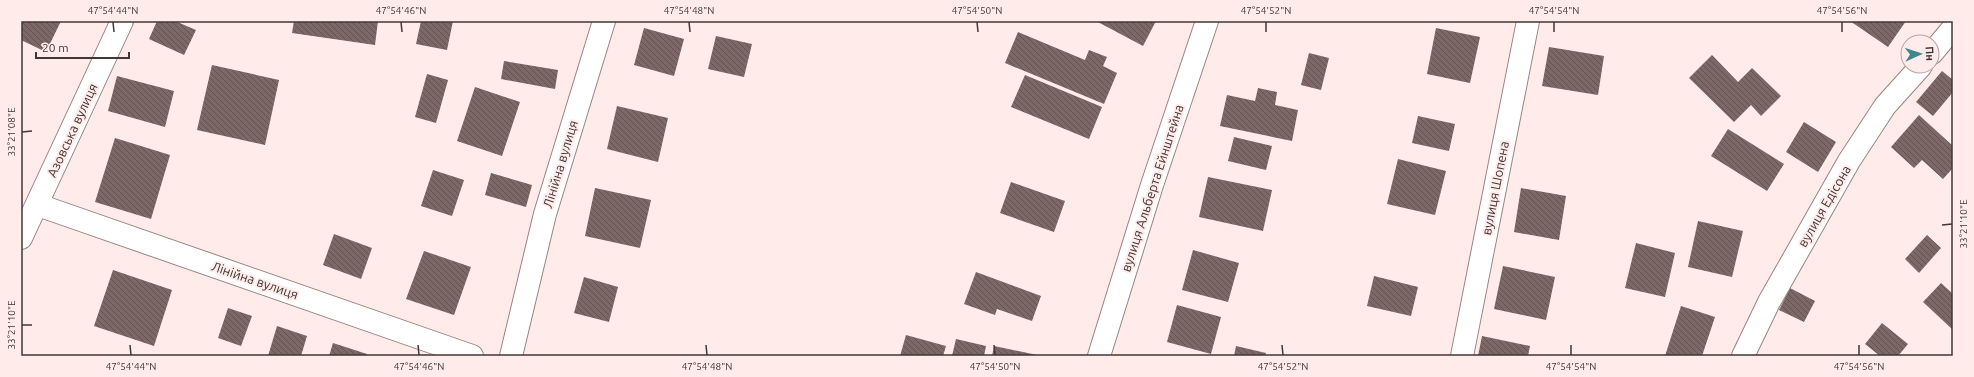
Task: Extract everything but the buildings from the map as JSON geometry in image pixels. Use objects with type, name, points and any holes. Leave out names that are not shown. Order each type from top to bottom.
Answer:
[{"type":"street","name":"Азовська вулиця","points":[[21,238],[38,205],[122,21]]},
{"type":"street","name":"Лінійна вулиця","points":[[511,356],[545,214],[604,21]]},
{"type":"street","name":"вулиця Альберта Ейнштейна","points":[[1099,356],[1152,184],[1207,21]]},
{"type":"street","name":"вулиця Шопена","points":[[1462,356],[1528,21]]},
{"type":"street","points":[[1940,43],[1953,28]]},
{"type":"street","name":"вулиця Едісона","points":[[1743,356],[1769,302],[1849,161],[1885,106],[1913,74]]},
{"type":"street","name":"Лінійна вулиця","points":[[38,205],[472,356]]}]
